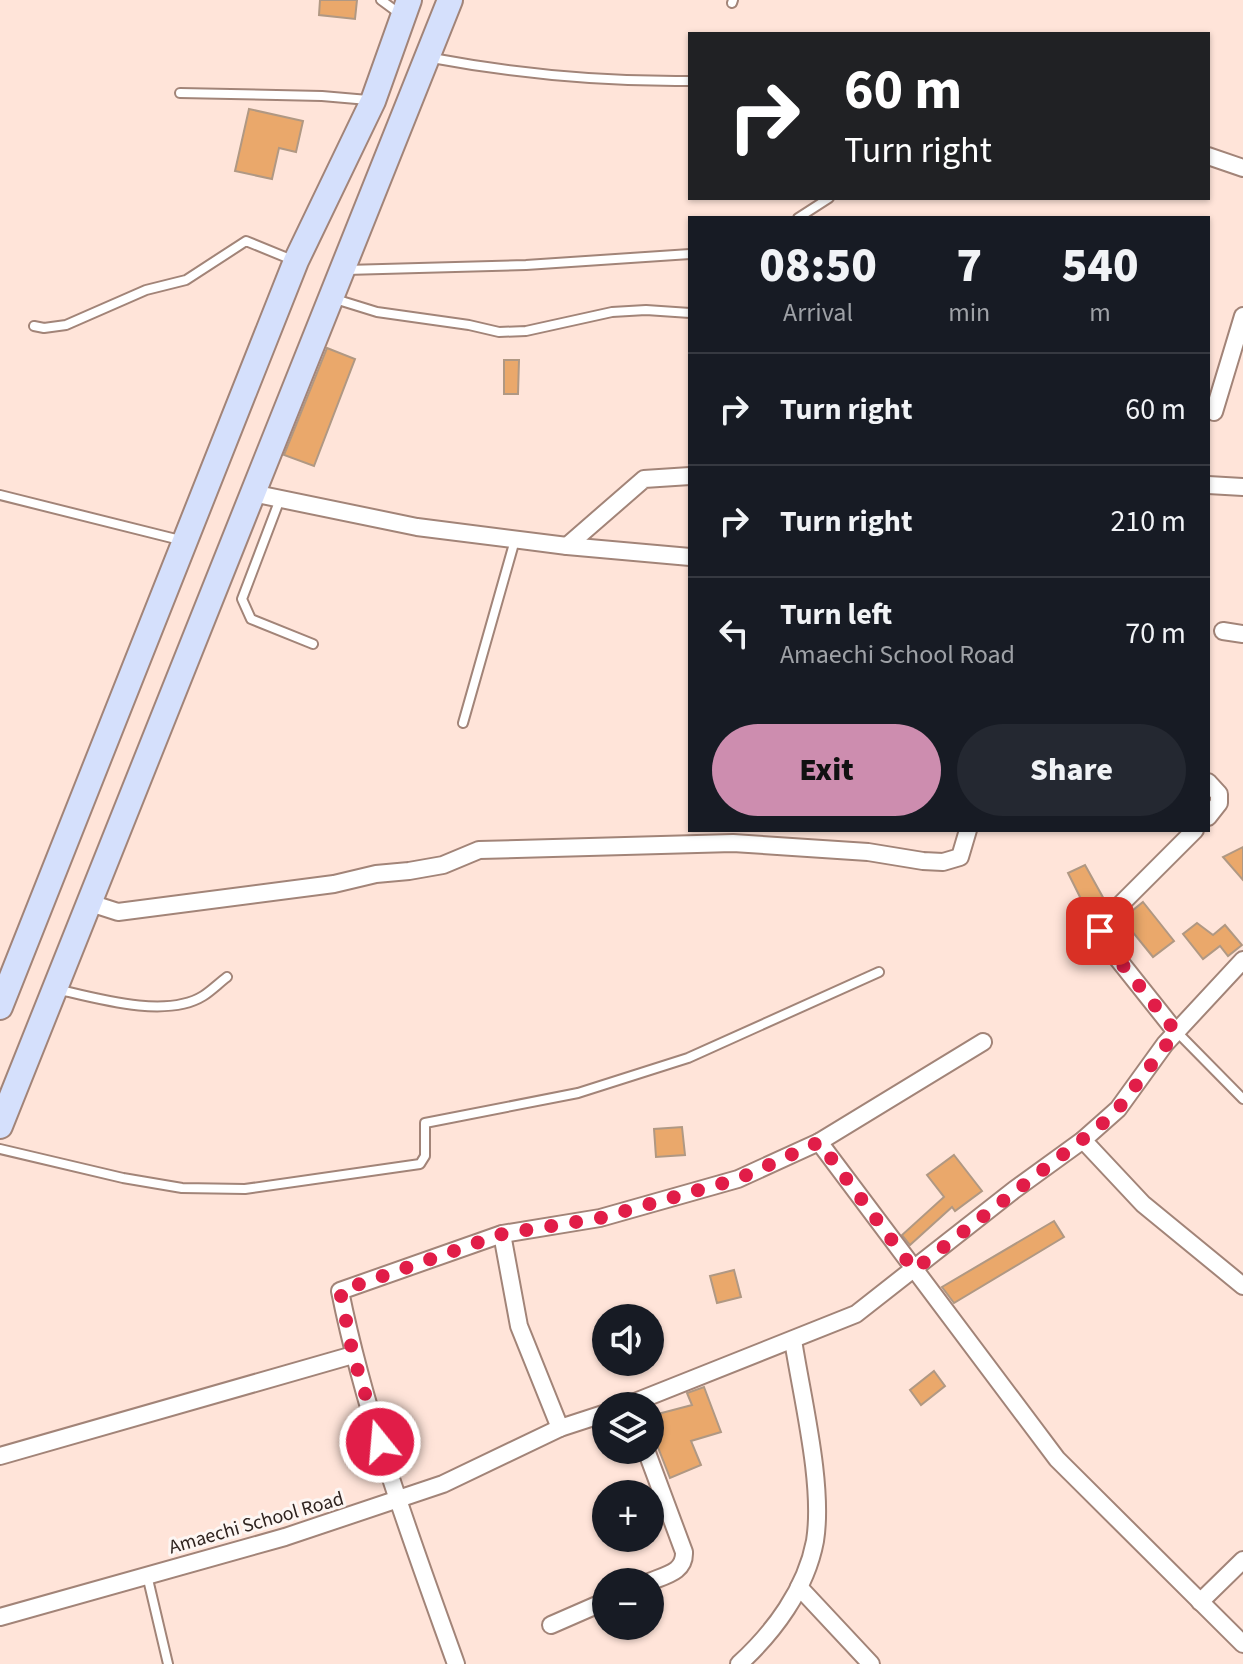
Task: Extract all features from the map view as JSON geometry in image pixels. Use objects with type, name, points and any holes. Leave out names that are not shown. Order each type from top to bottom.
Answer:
[{"type":"main road","points":[[0,1126],[450,0]]},
{"type":"main road","points":[[0,1007],[296,261],[373,101],[406,8]]},
{"type":"street","points":[[1210,157],[1243,168]]},
{"type":"street","points":[[1214,412],[1243,316]]},
{"type":"street","points":[[567,546],[644,479],[688,476]]},
{"type":"street","points":[[1210,485],[1243,487]]},
{"type":"street","points":[[252,493],[417,527],[567,546],[688,557]]},
{"type":"street","points":[[1223,631],[1243,634]]},
{"type":"street","points":[[1210,784],[1219,794],[1219,803],[1210,814]]},
{"type":"street","points":[[90,903],[118,912],[334,884],[376,874],[443,865],[479,850],[733,843],[868,852],[943,862],[960,857],[967,832]]},
{"type":"street","points":[[1176,1032],[1102,939],[1100,931],[1105,920],[1193,832]]},
{"type":"street","points":[[663,1392],[856,1314],[1083,1140],[1118,1109],[1176,1032],[1243,960]]},
{"type":"street","points":[[456,1664],[397,1500],[353,1355],[340,1291],[502,1234],[600,1218],[738,1179],[819,1142],[983,1042]]},
{"type":"street","points":[[1083,1140],[1143,1204],[1243,1286]]},
{"type":"street","points":[[819,1142],[1057,1459],[1243,1644]]},
{"type":"street","points":[[502,1234],[519,1326],[560,1428]]},
{"type":"street","points":[[739,1664],[767,1638],[799,1587],[815,1541],[817,1489],[793,1340]]},
{"type":"street","points":[[0,1456],[353,1355]]},
{"type":"street","name":"Amaechi School Road","points":[[0,1617],[285,1537],[397,1500],[443,1484],[560,1428],[592,1418]]},
{"type":"street","points":[[651,1464],[684,1552],[681,1568],[664,1575]]},
{"type":"street","points":[[1200,1602],[1243,1560]]},
{"type":"street","points":[[799,1587],[871,1664]]},
{"type":"street","points":[[551,1625],[592,1607]]},
{"type":"lane","points":[[381,0],[406,8]]},
{"type":"lane","points":[[427,57],[540,75],[688,81]]},
{"type":"lane","points":[[180,93],[322,96],[373,101]]},
{"type":"lane","points":[[801,216],[826,200]]},
{"type":"lane","points":[[34,326],[66,325],[146,290],[186,280],[246,241],[296,261]]},
{"type":"lane","points":[[341,270],[526,265],[688,254]]},
{"type":"lane","points":[[330,297],[377,312],[499,332],[526,331],[612,312],[688,313]]},
{"type":"lane","points":[[0,495],[184,541]]},
{"type":"lane","points":[[281,499],[242,599],[251,619],[313,644]]},
{"type":"lane","points":[[463,723],[516,540]]},
{"type":"lane","points":[[0,1149],[123,1178],[182,1188],[245,1189],[420,1164],[425,1156],[425,1123],[578,1093],[688,1058],[879,972]]},
{"type":"lane","points":[[56,989],[108,1001],[173,1005],[201,998],[227,977]]},
{"type":"lane","points":[[1176,1032],[1243,1099]]},
{"type":"lane","points":[[147,1574],[168,1664]]},
{"type":"building","points":[[320,0],[357,0],[355,19],[319,15]]},
{"type":"building","points":[[249,109],[303,121],[296,152],[279,148],[272,179],[235,171]]},
{"type":"building","points":[[327,348],[355,359],[314,466],[284,455]]},
{"type":"building","points":[[504,360],[519,360],[518,394],[504,394]]},
{"type":"building","points":[[1243,847],[1243,880],[1223,857]]},
{"type":"building","points":[[1085,865],[1105,901],[1085,907],[1068,873]]},
{"type":"building","points":[[1143,902],[1174,941],[1153,957],[1122,919]]},
{"type":"building","points":[[1197,923],[1213,935],[1225,925],[1242,945],[1228,956],[1220,946],[1203,959],[1183,934]]},
{"type":"building","points":[[682,1127],[685,1155],[656,1157],[654,1129]]},
{"type":"building","points":[[954,1155],[982,1191],[955,1211],[952,1207],[910,1245],[902,1235],[944,1197],[927,1175]]},
{"type":"building","points":[[1054,1221],[1064,1237],[954,1303],[942,1287]]},
{"type":"building","points":[[734,1270],[741,1297],[717,1303],[710,1276]]},
{"type":"building","points":[[934,1371],[945,1386],[921,1405],[910,1390]]},
{"type":"building","points":[[704,1387],[721,1432],[691,1441],[701,1465],[670,1478],[664,1463],[664,1412],[692,1405],[687,1393]]},
{"type":"route","points":[[380,1442],[353,1355],[340,1291],[502,1234],[600,1218],[738,1179],[819,1142],[914,1270],[1101,1125],[1118,1109],[1176,1032],[1102,939],[1100,931]]}]
